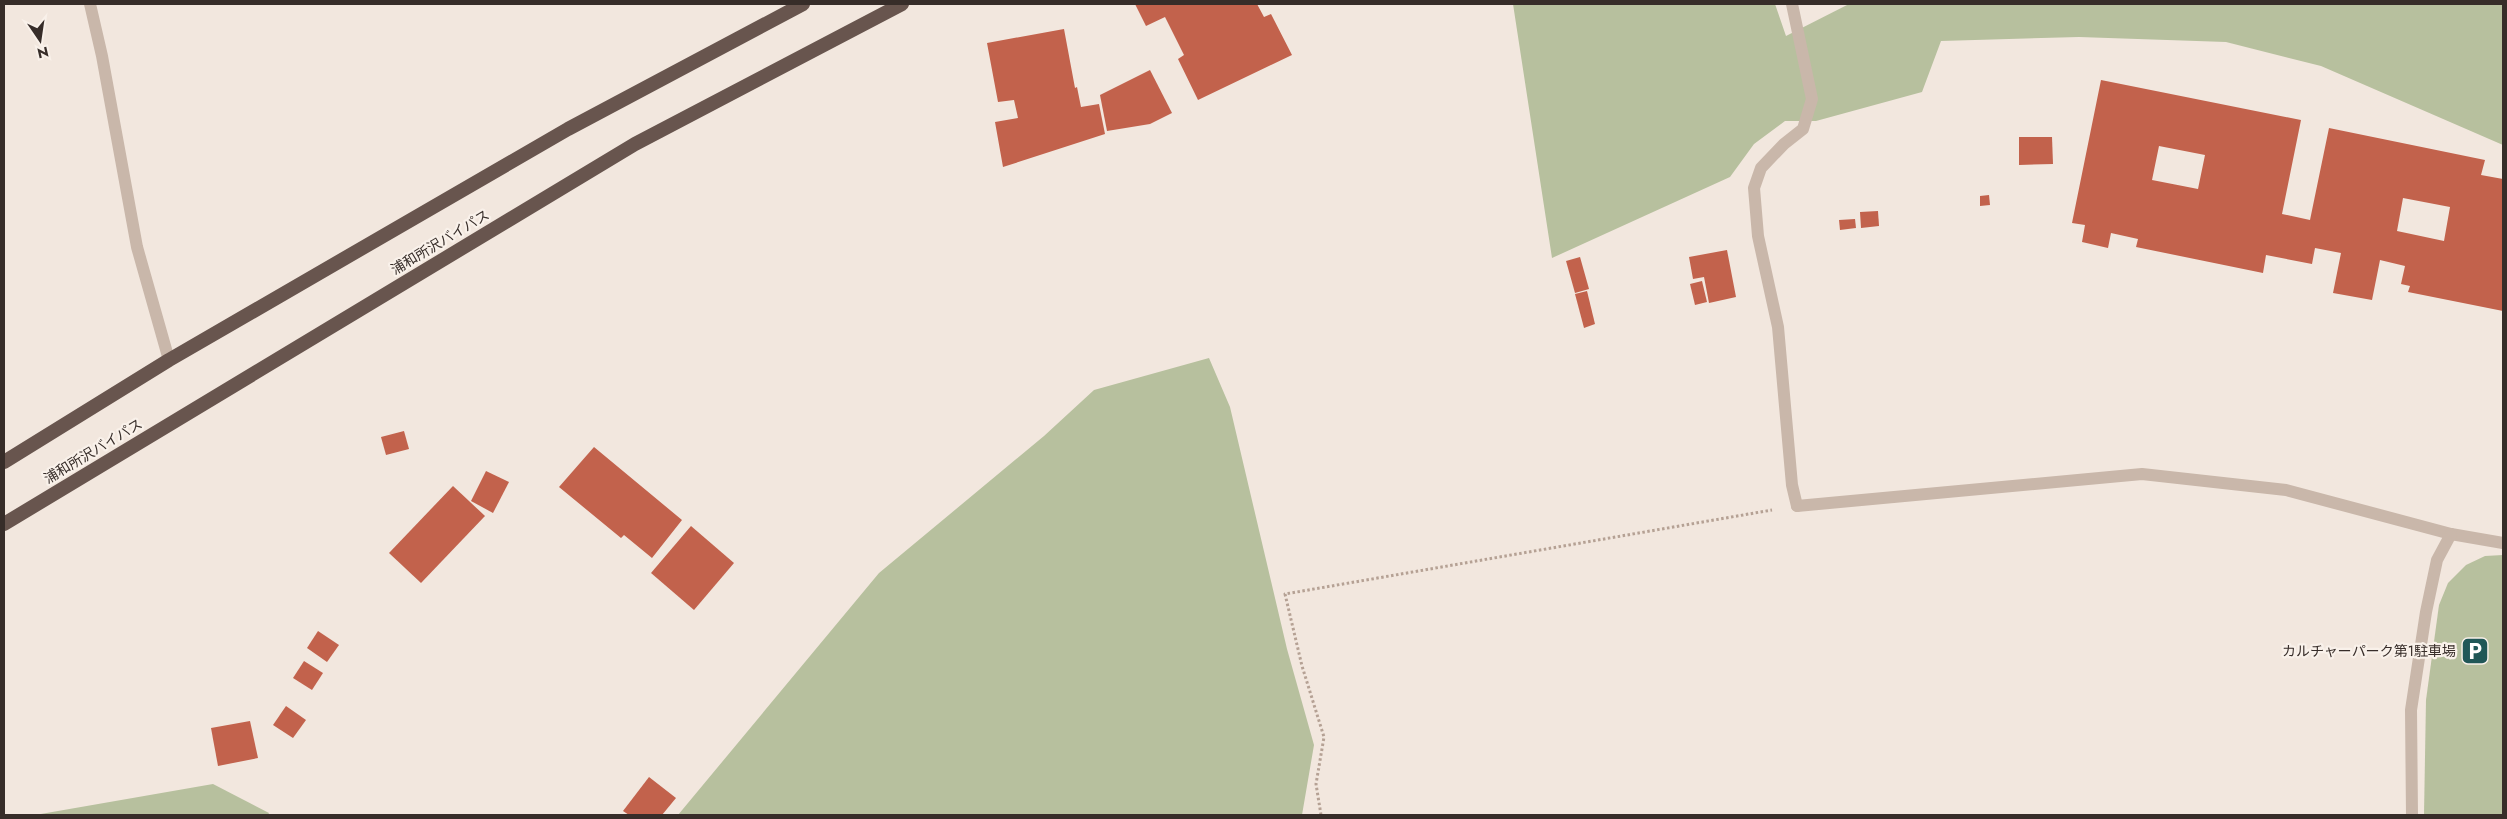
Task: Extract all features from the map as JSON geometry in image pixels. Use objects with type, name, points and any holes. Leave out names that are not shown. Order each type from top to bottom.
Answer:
[{"type":"highway","points":[[4,462],[169,360],[568,129],[803,4]]},
{"type":"highway","name":"浦和所沢バイパス","points":[[4,524],[635,144],[902,4]]},
{"type":"street","points":[[90,4],[102,56],[137,247],[169,360]]},
{"type":"street","points":[[1792,4],[1812,99],[1804,129],[1784,144],[1762,168],[1754,188],[1758,236],[1778,328],[1792,485],[1797,506],[2142,474],[2286,490],[2451,534],[2503,543]]},
{"type":"street","points":[[2412,815],[2411,710],[2426,612],[2437,560],[2451,534]]},
{"type":"path","points":[[1321,815],[1316,784],[1324,736],[1302,666],[1285,594],[1797,506]]},
{"type":"green space","points":[[1513,4],[1775,4],[1786,36],[1849,4],[2503,4],[2503,145],[2321,66],[2226,42],[2079,37],[1941,41],[1922,92],[1816,121],[1785,121],[1754,144],[1730,177],[1552,258]]},
{"type":"green space","points":[[1209,358],[1230,407],[1287,649],[1314,745],[1302,815],[678,815],[879,573],[1044,436],[1094,390]]},
{"type":"green space","points":[[2503,555],[2503,815],[2424,815],[2426,700],[2439,605],[2448,583],[2466,565],[2485,556]]},
{"type":"green space","points":[[213,784],[269,813],[268,815],[35,815]]},
{"type":"building","points":[[1135,4],[1257,4],[1264,17],[1271,14],[1292,55],[1198,100],[1178,59],[1184,55],[1165,17],[1146,26]]},
{"type":"building","points":[[1064,29],[1075,88],[1077,87],[1081,107],[1099,104],[1105,134],[1003,167],[995,122],[1018,118],[1014,100],[998,102],[987,43]]},
{"type":"building","points":[[1150,70],[1172,113],[1150,124],[1107,131],[1100,95]]},
{"type":"building","points":[[2101,80],[2301,120],[2282,214],[2310,220],[2329,128],[2485,160],[2481,175],[2503,179],[2503,311],[2408,292],[2410,286],[2401,284],[2405,266],[2380,260],[2372,300],[2333,293],[2341,253],[2315,248],[2312,264],[2266,255],[2263,273],[2136,247],[2138,239],[2111,233],[2108,248],[2082,242],[2085,225],[2072,223]],"holes":[[[2159,146],[2205,155],[2198,189],[2152,180]],[[2403,198],[2450,207],[2444,241],[2397,231]]]},
{"type":"building","points":[[2019,137],[2052,137],[2053,164],[2019,165]]},
{"type":"building","points":[[1989,195],[1990,205],[1980,206],[1980,196]]},
{"type":"building","points":[[1878,211],[1879,226],[1861,228],[1860,212]]},
{"type":"building","points":[[1855,219],[1856,228],[1840,230],[1839,220]]},
{"type":"building","points":[[1727,250],[1736,297],[1709,303],[1704,277],[1693,279],[1689,257]]},
{"type":"building","points":[[1580,257],[1589,289],[1575,293],[1566,261]]},
{"type":"building","points":[[1702,281],[1707,302],[1695,305],[1690,284]]},
{"type":"building","points":[[1587,291],[1595,324],[1584,328],[1575,294]]},
{"type":"building","points":[[404,431],[409,449],[386,455],[381,437]]},
{"type":"building","points":[[594,447],[682,520],[652,558],[624,535],[621,538],[559,487]]},
{"type":"building","points":[[486,471],[509,482],[493,513],[471,501]]},
{"type":"building","points":[[453,486],[485,516],[421,583],[389,553]]},
{"type":"building","points":[[691,526],[734,563],[694,610],[651,573]]},
{"type":"building","points":[[318,631],[339,645],[327,662],[307,648]]},
{"type":"building","points":[[304,661],[323,673],[312,690],[293,678]]},
{"type":"building","points":[[286,706],[306,720],[293,738],[273,725]]},
{"type":"building","points":[[250,721],[258,758],[218,766],[211,728]]},
{"type":"building","points":[[649,777],[676,798],[662,815],[629,815],[623,811]]},
{"type":"place","name":"カルチャーパーク第1駐車場","points":[[2475,651]]}]
